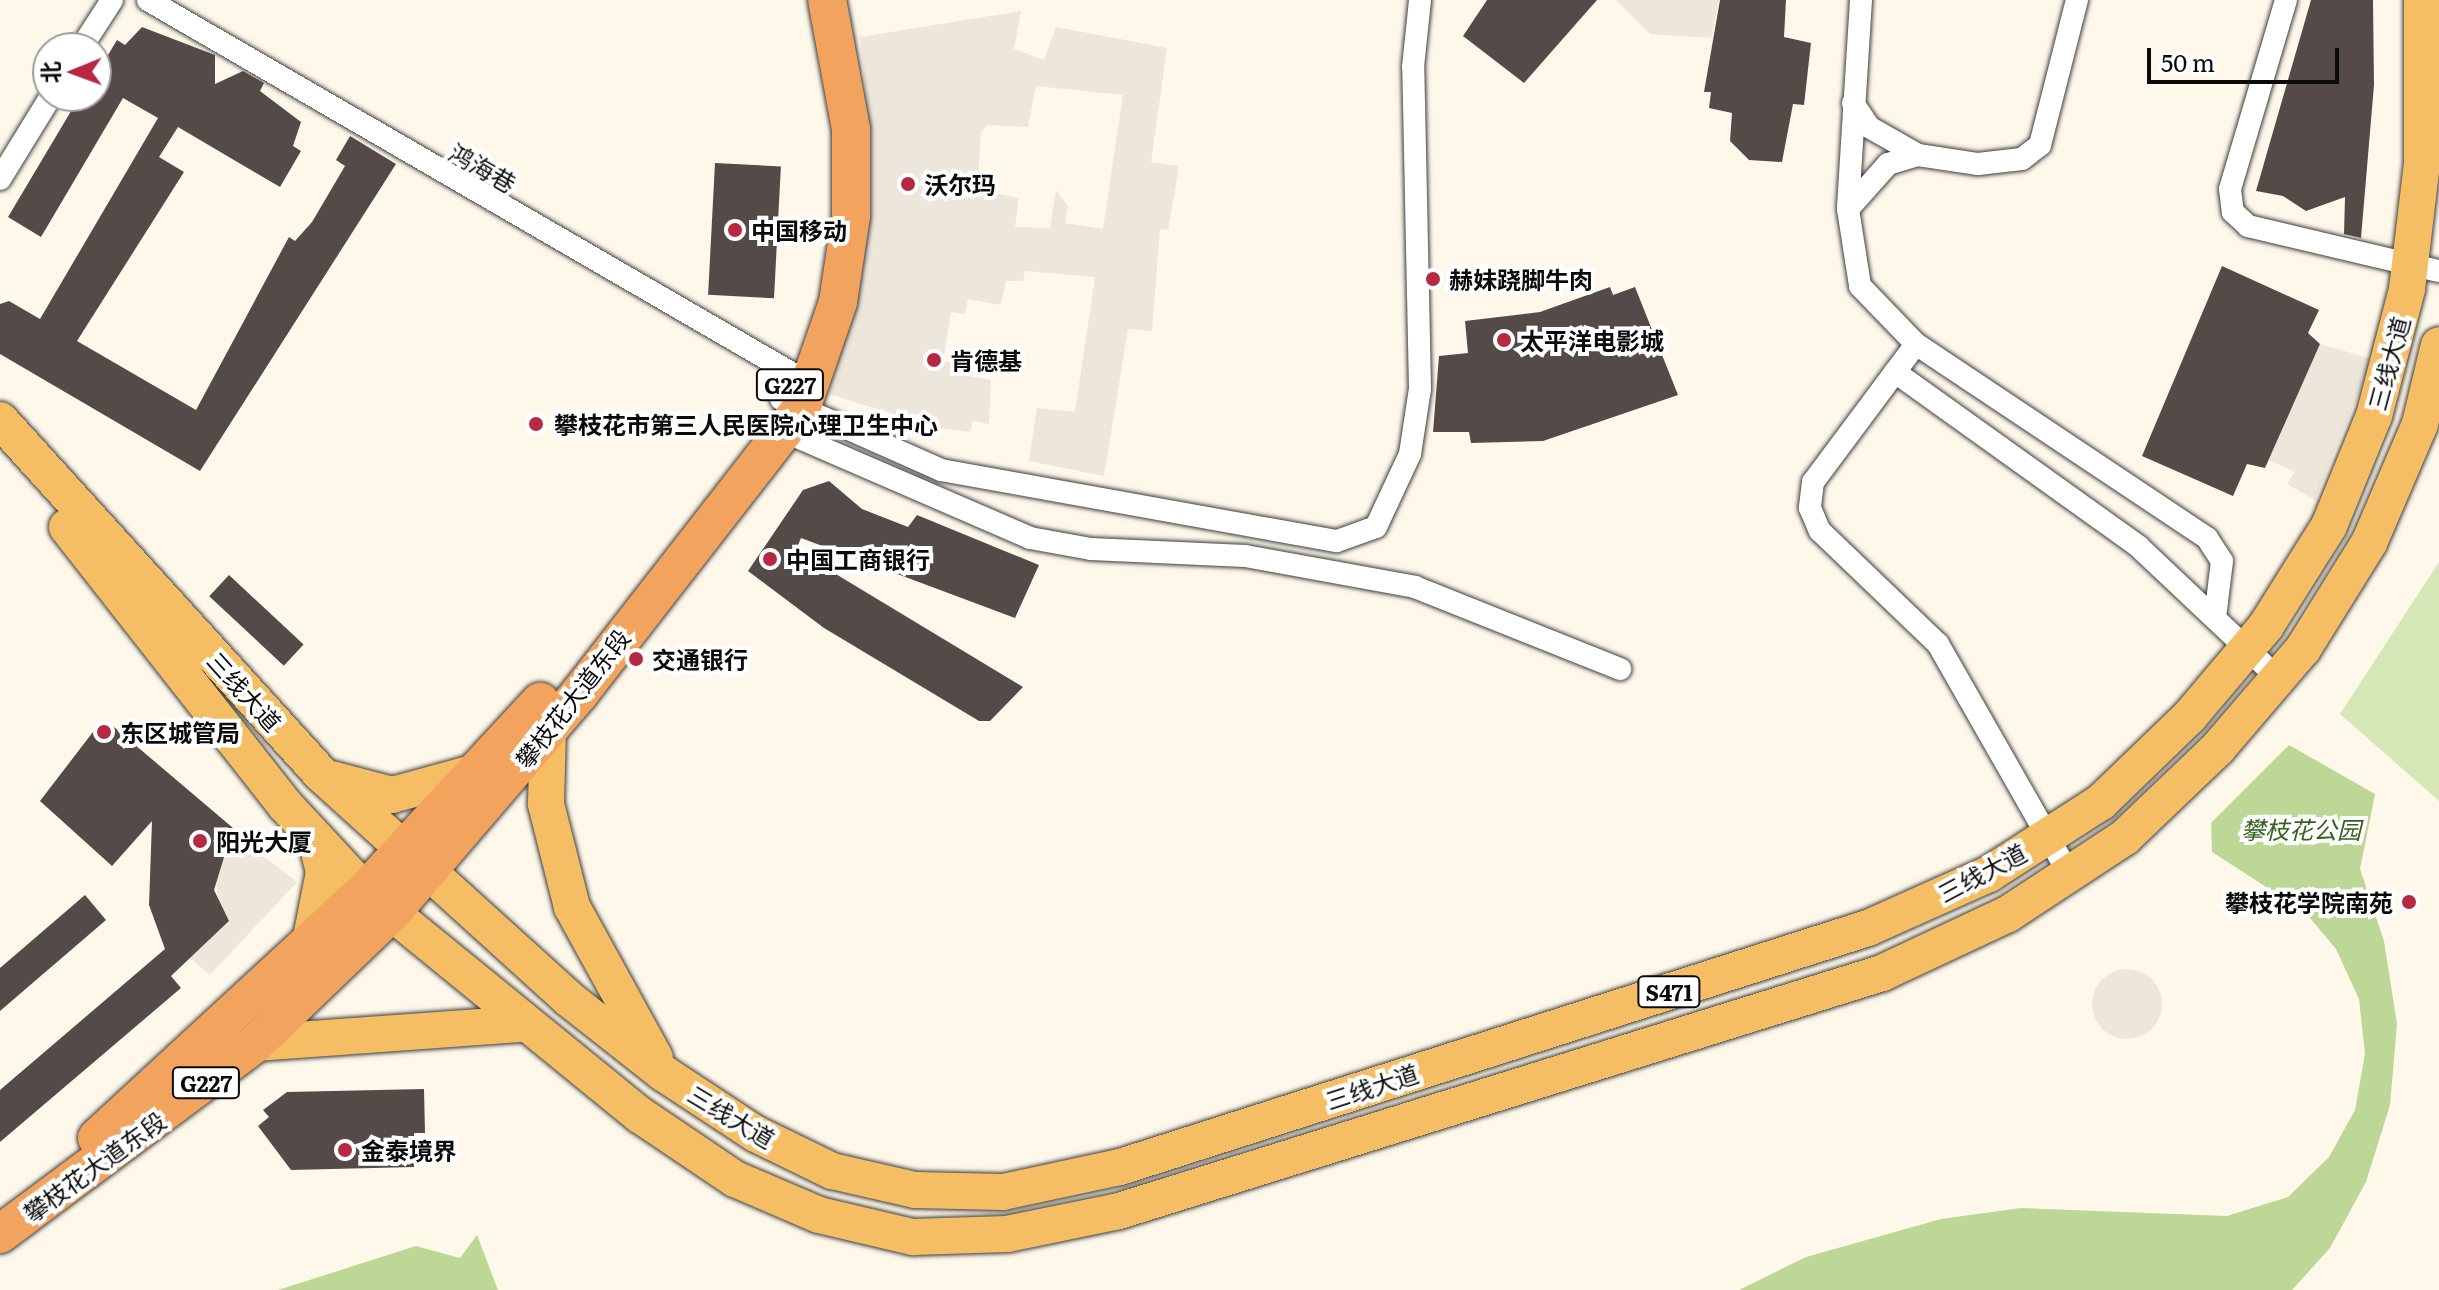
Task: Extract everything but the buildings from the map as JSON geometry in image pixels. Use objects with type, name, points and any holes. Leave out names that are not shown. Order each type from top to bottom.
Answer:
[{"type":"highway","name":"攀枝花大道东段","points":[[415,863],[476,772],[786,408],[820,294],[833,208],[834,121],[808,0]]},
{"type":"highway","name":"攀枝花大道东段","points":[[0,1234],[256,1043],[379,901],[548,731],[786,408],[838,302],[851,216],[851,129],[827,0]]},
{"type":"highway","name":"攀枝花大道东段","points":[[0,1206],[67,1164],[310,943],[379,901]]},
{"type":"main road","name":"三线大道","points":[[0,452],[162,620],[415,863],[663,1073],[756,1134],[832,1171],[915,1190],[1003,1192],[1120,1167],[1868,928],[1989,874],[2101,802],[2247,648],[2329,526],[2374,416],[2424,268],[2422,0]]},
{"type":"main road","name":"三线大道","points":[[0,420],[162,620],[316,839],[379,901],[522,1024],[735,1179],[819,1215],[913,1237],[1007,1234],[1119,1211],[1882,973],[2008,914],[2125,837],[2279,679],[2369,543],[2420,424],[2439,345]]},
{"type":"main road","points":[[548,731],[546,804],[572,907],[663,1073]]},
{"type":"main road","points":[[322,775],[392,795],[476,772]]},
{"type":"main road","points":[[310,943],[324,872],[316,839]]},
{"type":"main road","points":[[256,1043],[522,1024]]},
{"type":"street","points":[[91,32],[112,0]]},
{"type":"street","name":"鸿海巷","points":[[148,0],[786,408]]},
{"type":"street","points":[[786,408],[941,470],[1337,541],[1376,527],[1410,454],[1420,389],[1413,67],[1420,0]]},
{"type":"street","points":[[1861,0],[1848,209],[1860,286],[1916,344],[2207,538],[2222,561],[2215,618]]},
{"type":"street","points":[[1853,103],[1869,127],[1918,155],[1978,164],[2022,159],[2040,145],[2077,0]]},
{"type":"street","points":[[2286,0],[2230,189],[2233,212],[2248,226],[2424,268]]},
{"type":"street","points":[[0,179],[41,112]]},
{"type":"street","points":[[1848,209],[1888,164],[1918,155]]},
{"type":"street","points":[[1916,344],[1813,482],[1810,508],[1820,531],[1938,644],[2044,839],[2069,874]]},
{"type":"street","points":[[1895,372],[2139,547],[2279,679]]},
{"type":"street","points":[[786,408],[1030,538],[1091,549],[1245,556],[1415,587],[1620,669]]},
{"type":"green space","points":[[2439,562],[2439,801],[2340,714]]},
{"type":"green space","name":"攀枝花公园","points":[[2289,745],[2375,794],[2360,869],[2384,941],[2397,1024],[2390,1105],[2366,1182],[2330,1248],[2292,1290],[1739,1290],[1806,1257],[1941,1219],[2021,1208],[2227,1216],[2288,1197],[2329,1157],[2355,1110],[2365,1054],[2359,999],[2336,949],[2305,912],[2212,852],[2211,823]]},
{"type":"green space","points":[[477,1235],[498,1290],[278,1290],[416,1246],[460,1258]]},
{"type":"shaded area","points":[[1616,0],[1719,0],[1711,38],[1650,34]]},
{"type":"shaded area","points":[[1021,11],[1014,49],[1044,60],[1056,27],[1167,48],[1151,162],[1178,166],[1178,172],[1168,230],[1160,229],[1152,331],[1128,329],[1104,476],[1029,461],[1037,408],[1075,412],[1095,277],[1025,271],[1023,281],[1006,281],[1001,305],[968,299],[965,314],[951,312],[943,361],[957,363],[956,374],[991,380],[989,424],[973,421],[970,432],[938,428],[829,394],[856,271],[870,134],[860,37]],"holes":[[[1036,86],[1123,95],[1103,229],[1065,223],[1068,206],[1056,190],[1050,228],[1015,227],[1019,198],[977,190],[981,133],[987,125],[1028,127]]]},
{"type":"shaded area","points":[[2320,344],[2372,359],[2315,500],[2287,484],[2295,472],[2269,460]]},
{"type":"shaded area","points":[[235,834],[297,882],[210,975],[190,958],[229,922],[219,907],[215,872]]},
{"type":"shaded area","points":[[2127,969],[2146,975],[2156,985],[2162,1004],[2156,1023],[2146,1033],[2127,1039],[2108,1033],[2098,1023],[2092,1004],[2098,985],[2108,975]]},
{"type":"place","name":"沃尔玛","points":[[908,184]]},
{"type":"place","name":"中国移动","points":[[735,230]]},
{"type":"place","name":"赫妹跷脚牛肉","points":[[1433,279]]},
{"type":"place","name":"太平洋电影城","points":[[1504,340]]},
{"type":"place","name":"肯德基","points":[[934,360]]},
{"type":"place","name":"攀枝花市第三人民医院心理卫生中心","points":[[536,424]]},
{"type":"place","name":"中国工商银行","points":[[770,559]]},
{"type":"place","name":"交通银行","points":[[636,659]]},
{"type":"place","name":"东区城管局","points":[[104,732]]},
{"type":"place","name":"阳光大厦","points":[[200,841]]},
{"type":"place","name":"攀枝花学院南苑","points":[[2409,902]]},
{"type":"place","name":"金泰境界","points":[[345,1150]]}]
